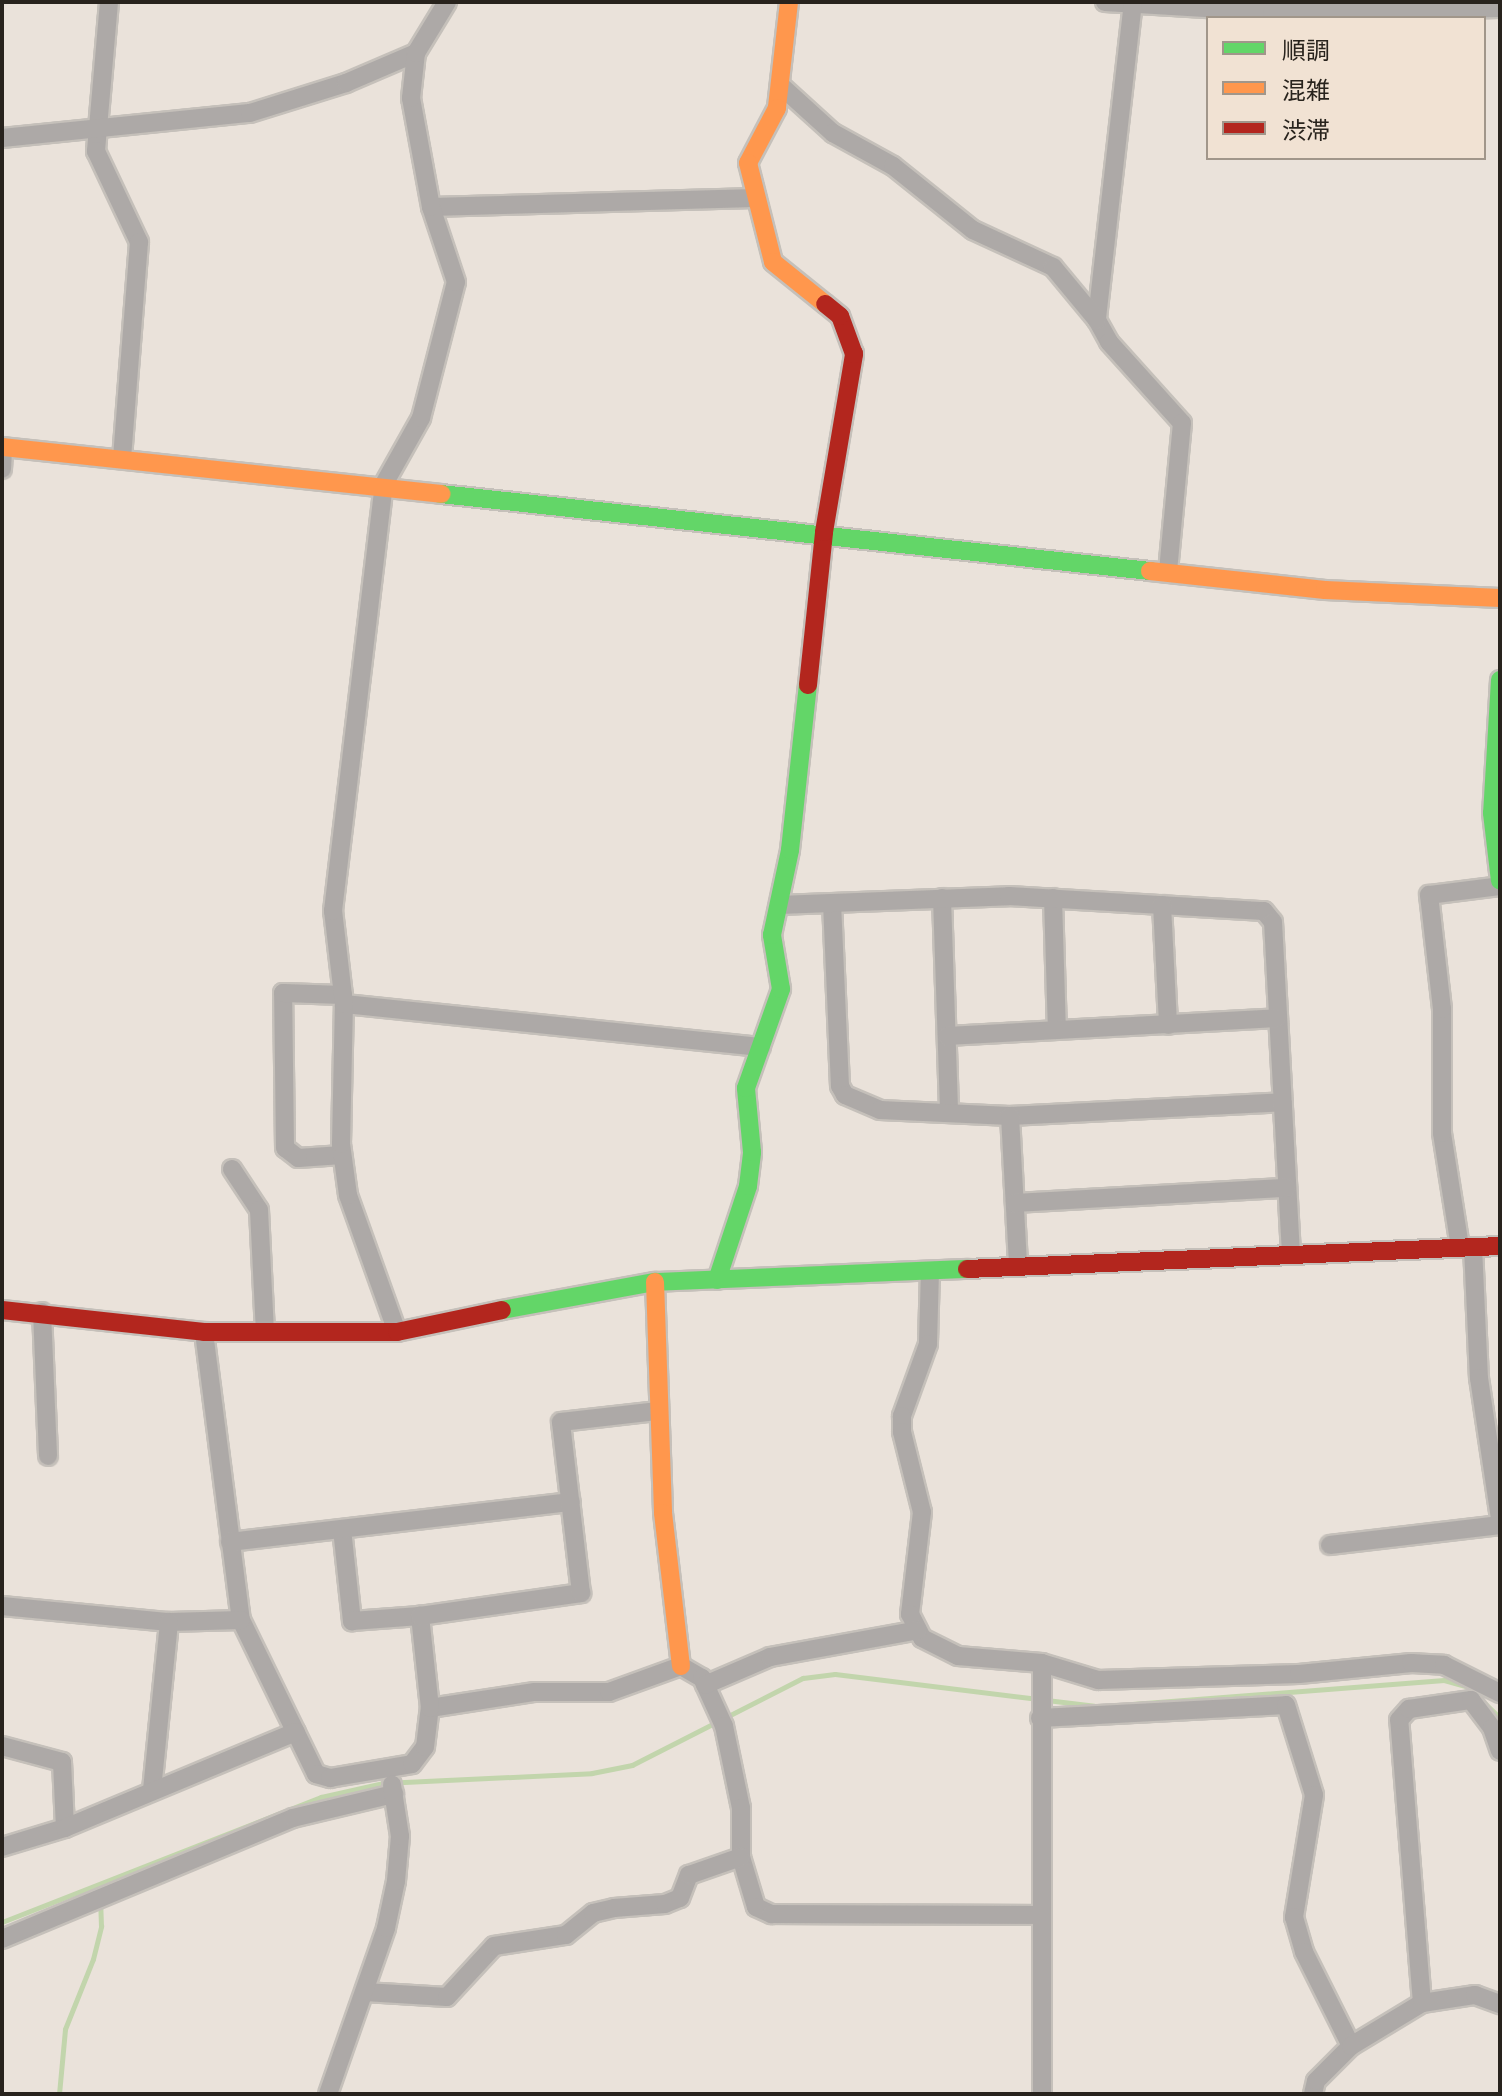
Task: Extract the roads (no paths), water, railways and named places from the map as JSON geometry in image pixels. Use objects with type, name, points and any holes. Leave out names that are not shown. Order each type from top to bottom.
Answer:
[{"type":"street","points":[[109,2],[95,126],[96,151],[139,242],[122,456]]},
{"type":"street","points":[[397,1332],[348,1195],[342,1155],[344,999],[333,911],[384,484],[421,418],[456,282],[431,207],[411,98],[416,53],[447,2]]},
{"type":"street","points":[[717,1280],[748,1186],[752,1152],[746,1088],[781,989],[772,935],[790,850],[824,532],[854,354],[840,316],[773,262],[748,163],[777,108],[789,2]]},
{"type":"street","points":[[1105,2],[1382,13],[1500,8]]},
{"type":"street","points":[[1097,320],[1132,4]]},
{"type":"street","points":[[2,138],[95,126],[250,113],[346,83],[416,53]]},
{"type":"street","points":[[780,85],[833,133],[893,166],[973,230],[1053,267],[1097,320],[1109,342],[1182,423],[1168,572]]},
{"type":"street","points":[[431,207],[755,198]]},
{"type":"street","points":[[2,469],[3,447],[122,456],[1325,590],[1500,598]]},
{"type":"street","points":[[1500,680],[1492,813],[1500,884],[1429,895],[1442,1009],[1442,1133],[1466,1247],[1479,1378],[1500,1518]]},
{"type":"street","points":[[779,905],[942,898],[1053,898],[1264,911],[1273,922],[1291,1251]]},
{"type":"street","points":[[942,898],[949,1113]]},
{"type":"street","points":[[1053,898],[1057,1030]]},
{"type":"street","points":[[832,903],[840,1086],[845,1095],[880,1110],[1010,1116],[1283,1102]]},
{"type":"street","points":[[1162,905],[1168,1025]]},
{"type":"street","points":[[342,1155],[298,1158],[285,1148],[283,993],[761,1047]]},
{"type":"street","points":[[947,1036],[1278,1018]]},
{"type":"street","points":[[1010,1116],[1018,1266]]},
{"type":"street","points":[[232,1169],[259,1210],[265,1332]]},
{"type":"street","points":[[1015,1203],[1287,1188]]},
{"type":"street","points":[[2,1310],[204,1332],[397,1332],[608,1287],[655,1282],[930,1271],[1291,1251],[1500,1246]]},
{"type":"street","points":[[930,1271],[928,1344],[902,1416],[922,1512],[910,1614],[922,1638],[958,1656],[1098,1680],[1299,1674],[1411,1663],[1444,1665],[1496,1690],[1480,1709]]},
{"type":"street","points":[[655,1282],[658,1411],[681,1666],[705,1685],[721,1721],[741,1808],[741,1857],[756,1907],[771,1914],[1041,1915]]},
{"type":"street","points":[[42,1312],[48,1456]]},
{"type":"street","points":[[204,1332],[241,1620],[316,1774],[330,1778],[390,1781]]},
{"type":"street","points":[[342,1529],[352,1621],[420,1616],[581,1593],[561,1422],[658,1411]]},
{"type":"street","points":[[230,1542],[571,1502]]},
{"type":"street","points":[[1330,1545],[1500,1525]]},
{"type":"street","points":[[2,1606],[169,1622],[241,1620]]},
{"type":"street","points":[[2,1939],[390,1781],[419,1759],[430,1708],[420,1616]]},
{"type":"street","points":[[152,1790],[169,1622]]},
{"type":"street","points":[[705,1685],[770,1657],[918,1630]]},
{"type":"street","points":[[430,1708],[535,1692],[609,1692],[681,1666]]},
{"type":"street","points":[[1042,1670],[1042,2094]]},
{"type":"street","points":[[1422,2003],[1396,1733],[1409,1709],[1471,1700],[1480,1709],[1500,1751]]},
{"type":"street","points":[[1040,1714],[1286,1705],[1314,1795],[1294,1917],[1304,1952],[1351,2046]]},
{"type":"street","points":[[2,1847],[65,1828],[296,1732]]},
{"type":"street","points":[[2,1746],[62,1762],[65,1828]]},
{"type":"street","points":[[328,2094],[365,1992],[396,1881],[400,1836],[390,1781]]},
{"type":"street","points":[[365,1992],[447,1997],[494,1946],[566,1935],[593,1913],[665,1904],[680,1898],[689,1875],[741,1857]]},
{"type":"street","points":[[1313,2094],[1316,2081],[1351,2046],[1422,2003],[1475,1995],[1500,2004]]},
{"type":"waterway","points":[[2,1922],[321,1797],[383,1783],[592,1773],[632,1765],[803,1678],[835,1674],[1094,1706]]},
{"type":"waterway","points":[[1132,1704],[1444,1680],[1468,1687],[1500,1718]]},
{"type":"waterway","points":[[59,2094],[65,2029],[93,1959],[101,1926],[100,1902]]}]
